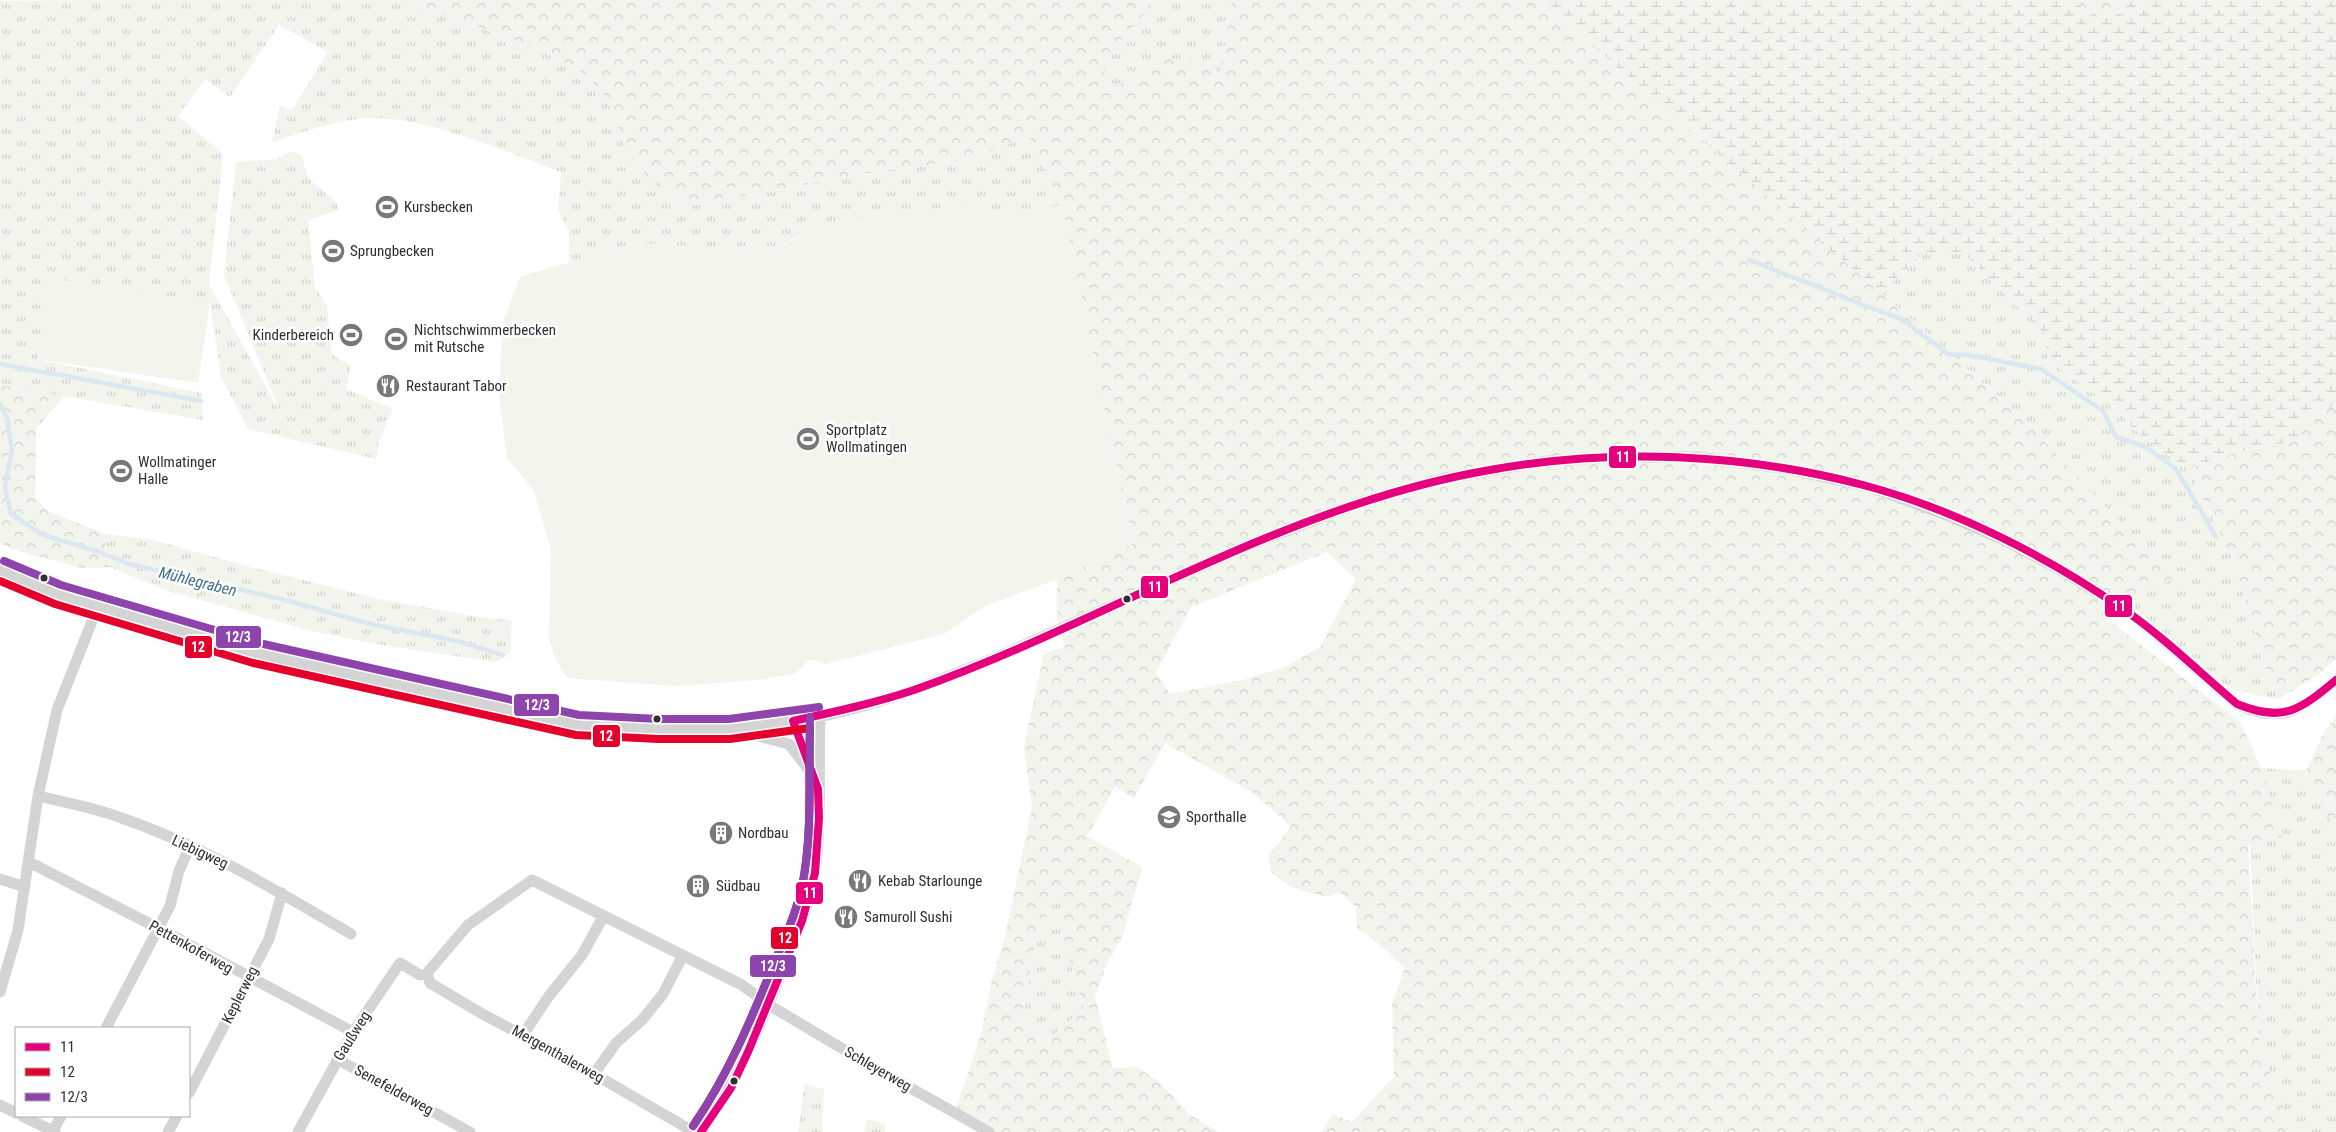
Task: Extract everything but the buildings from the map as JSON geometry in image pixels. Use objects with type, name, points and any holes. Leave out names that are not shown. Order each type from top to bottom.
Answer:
[{"type":"street","points":[[0,570],[58,594],[256,654],[578,725],[659,729],[730,728],[820,717],[860,708],[903,694],[980,664],[1244,547],[1361,502],[1445,478],[1548,461],[1609,457],[1698,457],[1788,469],[1867,486],[1944,514],[2006,541],[2059,569],[2121,607],[2155,633],[2236,704],[2250,711],[2277,716],[2307,704],[2336,680]]},
{"type":"street","points":[[0,992],[18,930],[38,796],[57,710],[98,606]]},
{"type":"street","points":[[701,1132],[730,1088],[769,1005],[802,921],[814,873],[819,818],[820,717]]},
{"type":"street","points":[[793,721],[818,789]]},
{"type":"street","points":[[730,728],[788,744],[814,777]]},
{"type":"street","name":"Liebigweg","points":[[38,796],[116,816],[190,846],[282,893],[351,934]]},
{"type":"street","points":[[107,1027],[170,906],[178,871],[190,846]]},
{"type":"street","name":"Pettenkoferweg","points":[[29,862],[158,928],[352,1032]]},
{"type":"street","points":[[0,880],[25,887]]},
{"type":"street","name":"Schleyerweg","points":[[424,974],[468,925],[532,880],[682,957],[742,985],[769,1005],[989,1132]]},
{"type":"street","name":"Keplerweg","points":[[190,1091],[269,939],[282,893]]},
{"type":"street","points":[[523,1035],[549,996],[582,955],[603,917]]},
{"type":"street","points":[[594,1074],[616,1043],[642,1020],[663,994],[682,957]]},
{"type":"street","name":"Gaußweg","points":[[298,1132],[352,1032],[400,963],[424,974]]},
{"type":"street","name":"Mergenthalerweg","points":[[424,974],[430,983],[694,1132]]},
{"type":"street","name":"Senefelderweg","points":[[337,1059],[448,1127],[470,1132]]},
{"type":"street","points":[[0,1105],[15,1112]]},
{"type":"street","points":[[24,1117],[54,1132],[61,1117]]},
{"type":"street","points":[[168,1132],[176,1117]]},
{"type":"green space","points":[[69,0],[72,2],[73,0],[402,0],[539,49],[585,74],[606,96],[624,144],[639,167],[652,182],[689,206],[868,173],[971,159],[1029,135],[1062,205],[1106,413],[802,234],[766,255],[723,248],[634,243],[569,262],[569,231],[558,210],[561,172],[444,130],[397,120],[375,118],[349,120],[272,142],[280,106],[292,110],[328,52],[279,25],[230,97],[205,79],[178,116],[223,154],[209,284],[282,416],[224,275],[236,162],[277,159],[290,151],[301,155],[309,179],[335,201],[339,210],[308,220],[315,287],[327,306],[332,355],[351,366],[346,389],[393,409],[379,441],[376,459],[248,429],[221,377],[210,301],[37,359],[201,393],[203,420],[0,385],[0,1]]},
{"type":"green space","points":[[402,0],[1148,0],[1146,12],[1105,57],[1105,74],[1113,86],[1137,77],[1150,64],[1165,57],[1205,66],[1220,75],[1232,0],[1539,0],[1836,252],[2016,412],[2174,578],[2105,617],[2240,722],[2261,768],[2282,837],[2248,844],[2259,1045],[2294,1132],[1322,1132],[1332,1114],[1352,1122],[1394,1077],[1392,1003],[1405,968],[1357,927],[1356,907],[1340,892],[1327,897],[1293,888],[1272,873],[1268,856],[1291,826],[1253,793],[1165,743],[1134,798],[1115,787],[1087,836],[1142,867],[1123,935],[1106,966],[1095,997],[1113,1068],[1136,1067],[1157,1080],[1189,1114],[1219,1132],[989,1132],[955,1112],[981,1034],[992,980],[1005,937],[1032,807],[1024,747],[1044,653],[1065,647],[1057,613],[1058,579],[1133,543],[1062,205],[1029,136],[971,159],[868,173],[689,206],[652,182],[639,167],[624,144],[606,96],[585,74],[539,49]],"holes":[[[1327,552],[1356,579],[1320,647],[1285,667],[1243,680],[1170,694],[1156,672],[1191,607]],[[1054,897],[1064,913],[1060,929],[1084,1009],[1053,1035],[1021,1026],[1035,945]]]},
{"type":"green space","points":[[1148,0],[1232,0],[1220,75],[1205,66],[1185,61],[1150,64],[1137,77],[1113,86],[1105,74],[1105,57],[1146,12]]},
{"type":"green space","points":[[1539,0],[2079,0],[2086,17],[2120,16],[2127,0],[2336,0],[2336,406],[2299,416],[2301,440],[2236,452],[2188,469],[2141,436],[2117,410],[2048,360],[2044,333],[1964,253],[1923,253],[1881,293]]},
{"type":"green space","points":[[2079,0],[2127,0],[2120,16],[2086,17]]},
{"type":"green space","name":"Sportplatz Wollmatingen","points":[[987,202],[990,215],[1062,205],[1133,544],[1058,579],[985,606],[944,634],[825,664],[810,659],[796,673],[758,680],[673,686],[567,678],[555,658],[549,637],[551,550],[534,491],[507,458],[499,393],[503,322],[520,277],[634,243],[723,248],[766,255],[826,222]]},
{"type":"green space","points":[[1923,253],[1964,253],[2044,333],[2048,360],[2117,410],[2141,436],[2188,469],[2232,556],[2268,675],[2279,699],[2255,695],[2228,687],[2129,603],[2173,578],[2016,412],[1881,293]]},
{"type":"green space","points":[[49,278],[210,302],[198,383],[37,359]]},
{"type":"green space","points":[[0,385],[64,396],[36,429],[35,497],[48,511],[105,534],[110,567],[82,568],[21,552],[0,543]]},
{"type":"green space","points":[[2336,406],[2336,659],[2319,674],[2279,699],[2268,675],[2232,556],[2188,469],[2236,452],[2301,440],[2298,416]]},
{"type":"green space","points":[[105,534],[153,540],[254,568],[379,599],[512,621],[510,653],[496,662],[382,645],[320,633],[168,591],[110,567]]},
{"type":"green space","points":[[2336,717],[2336,833],[2306,771],[2323,734]]},
{"type":"green space","points":[[2261,768],[2306,771],[2336,833],[2336,1132],[2294,1132],[2259,1045],[2250,845],[2248,844],[2281,837]]},
{"type":"green space","points":[[1054,896],[1064,913],[1060,929],[1084,1009],[1053,1035],[1021,1026],[1035,945]]},
{"type":"green space","points":[[805,1084],[824,1089],[822,1132],[798,1132]]},
{"type":"green space","points":[[867,1119],[885,1124],[885,1132],[864,1132]]},
{"type":"waterway","points":[[1749,260],[1903,320],[1948,354],[1968,355],[2041,369],[2103,411],[2116,437],[2146,447],[2176,469],[2216,537]]},
{"type":"waterway","points":[[0,364],[201,401]]},
{"type":"waterway","name":"Mühlegraben","points":[[0,404],[7,418],[12,450],[5,488],[11,514],[43,535],[97,551],[129,564],[281,599],[375,625],[457,641],[503,655]]},
{"type":"transit line","name":"11","points":[[701,1132],[731,1088],[748,1052],[802,921],[815,873],[819,818],[818,789],[793,721],[884,699],[959,673],[1047,636],[1266,538],[1349,507],[1405,489],[1461,475],[1536,463],[1630,457],[1724,460],[1817,474],[1863,485],[1931,507],[2030,552],[2093,589],[2138,620],[2237,704],[2253,710],[2279,713],[2301,706],[2336,680]]},
{"type":"transit line","name":"12/3","points":[[4,561],[61,585],[259,643],[579,715],[659,719],[729,719],[819,707]]},
{"type":"transit line","name":"12","points":[[0,581],[55,604],[253,663],[576,735],[659,739],[730,739],[810,728],[807,852],[797,905],[738,1047],[706,1107],[693,1126]]},
{"type":"transit line","name":"12/3","points":[[693,1126],[728,1067],[797,905],[805,869],[809,831],[810,717]]},
{"type":"place","name":"Kursbecken","points":[[387,207]]},
{"type":"place","name":"Sprungbecken","points":[[333,251]]},
{"type":"place","name":"Kinderbereich","points":[[351,335]]},
{"type":"place","name":"Nichtschwimmerbecken mit Rutsche","points":[[396,339]]},
{"type":"place","name":"Restaurant Tabor","points":[[388,386]]},
{"type":"place","name":"Sportplatz Wollmatingen","points":[[808,439]]},
{"type":"place","name":"Wollmatinger Halle","points":[[121,471]]},
{"type":"place","name":"Sporthalle","points":[[1169,817]]},
{"type":"place","name":"Nordbau","points":[[721,833]]},
{"type":"place","name":"Kebab Starlounge","points":[[860,881]]},
{"type":"place","name":"Südbau","points":[[698,886]]},
{"type":"place","name":"Samuroll Sushi","points":[[846,917]]}]
